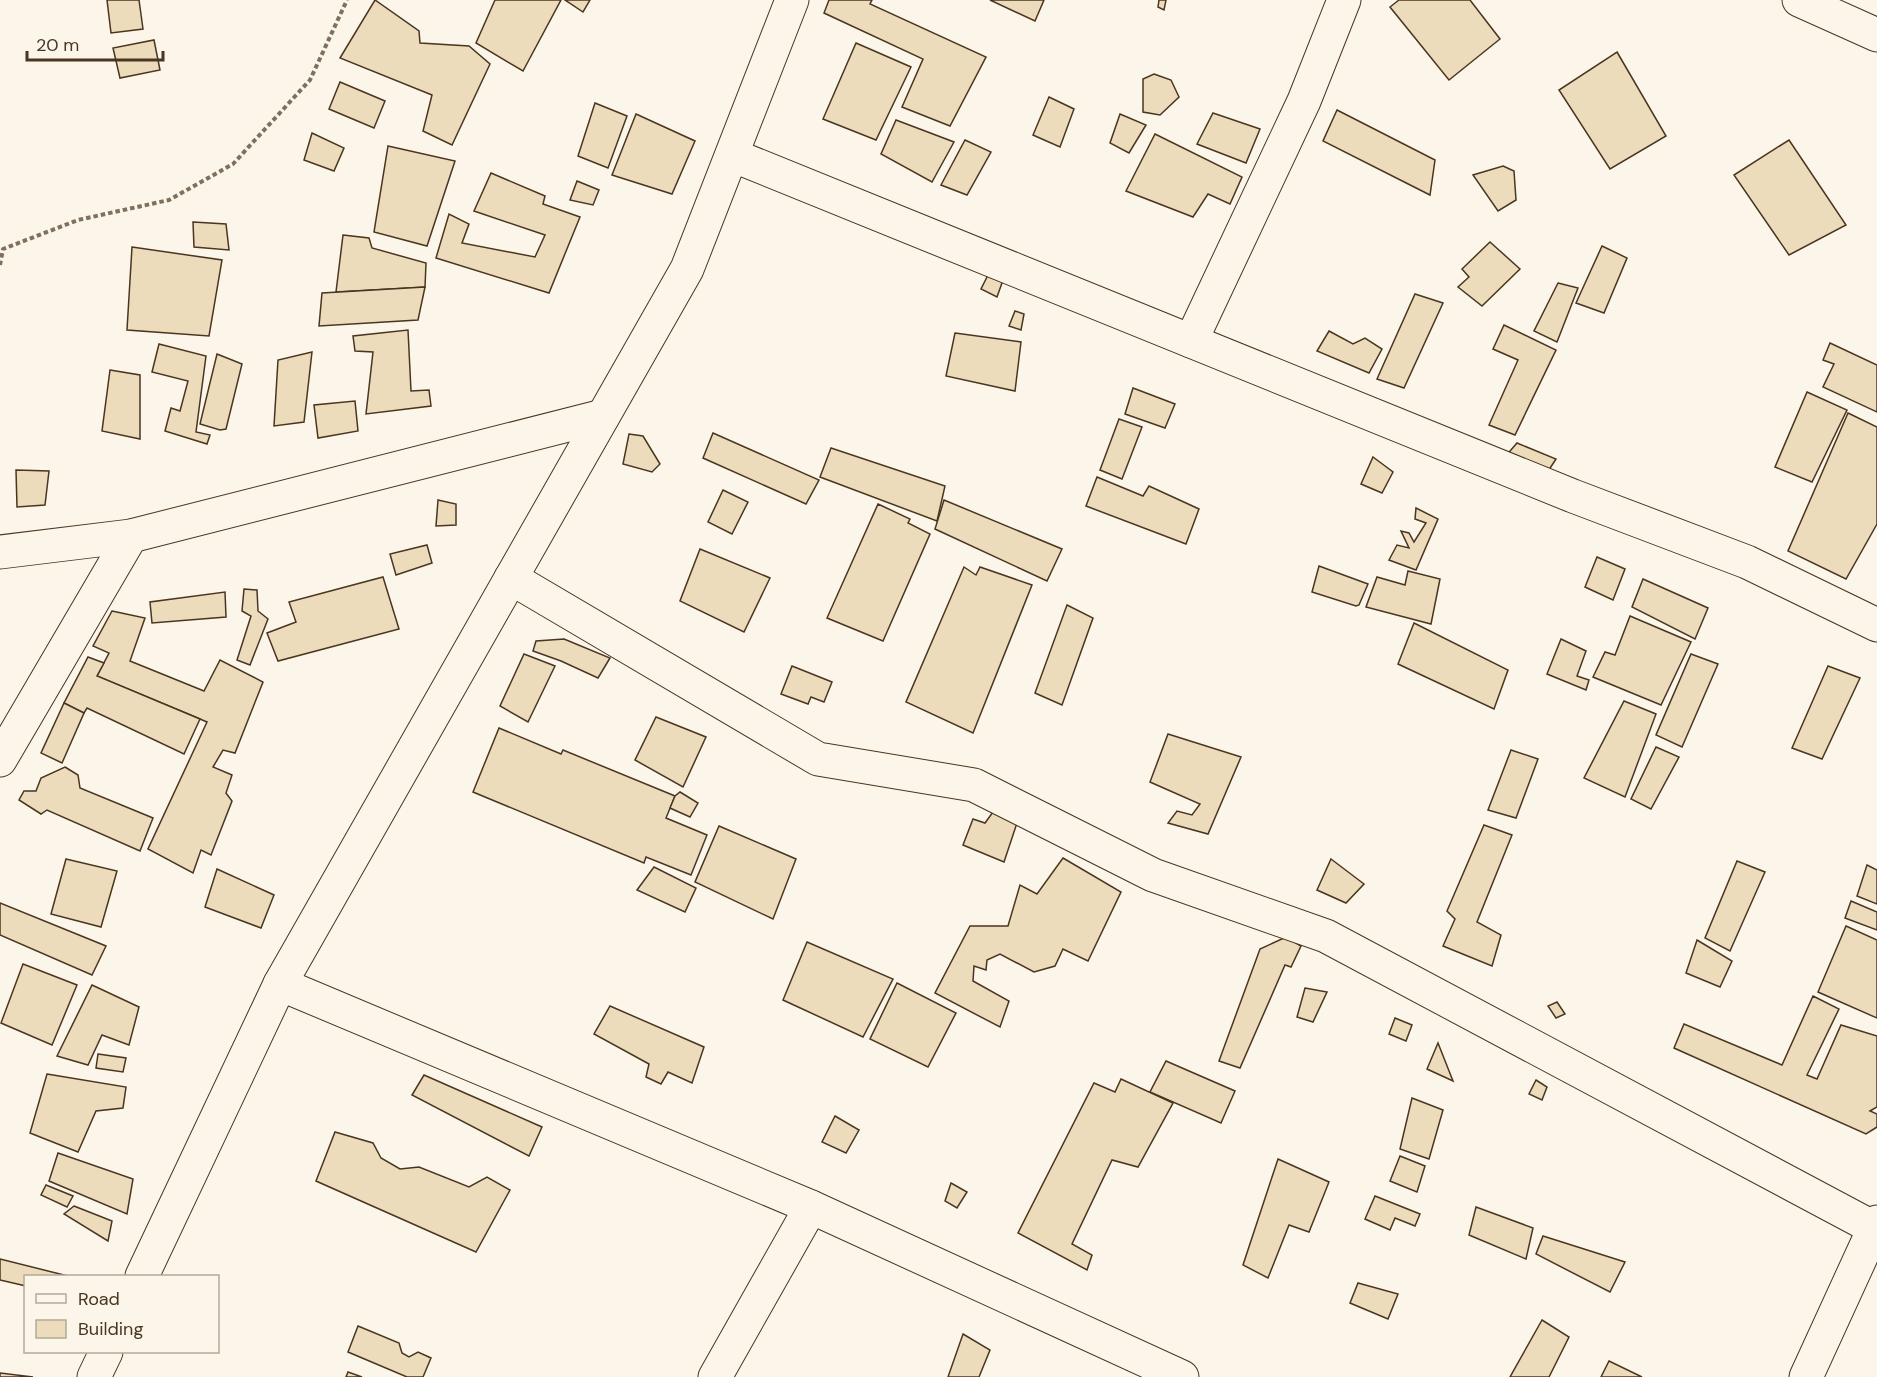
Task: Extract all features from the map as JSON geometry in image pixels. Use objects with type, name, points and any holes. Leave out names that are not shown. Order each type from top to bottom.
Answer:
[{"type":"street","points":[[142,1275],[280,984],[687,269],[792,0]]},
{"type":"street","points":[[1191,341],[1304,101],[1344,0]]},
{"type":"street","points":[[1799,0],[1877,35]]},
{"type":"street","points":[[732,155],[1573,496],[1747,562],[1877,625]]},
{"type":"street","points":[[0,552],[131,536],[603,416]]},
{"type":"street","points":[[0,760],[131,536]]},
{"type":"street","points":[[511,578],[818,759],[974,785],[1153,874],[1326,936],[1876,1225],[1806,1377]]},
{"type":"street","points":[[280,984],[811,1207],[1177,1376]]},
{"type":"street","points":[[715,1377],[811,1207]]},
{"type":"street","points":[[94,1377],[106,1353]]},
{"type":"path","points":[[0,265],[3,249],[78,220],[169,200],[233,164],[310,80],[347,0]]},
{"type":"building","points":[[107,0],[139,0],[143,29],[111,33]]},
{"type":"building","points":[[375,0],[419,31],[420,43],[469,46],[490,64],[452,145],[423,131],[432,95],[340,58]]},
{"type":"building","points":[[495,0],[561,0],[523,71],[476,43]]},
{"type":"building","points":[[565,0],[590,0],[583,12]]},
{"type":"building","points":[[829,0],[872,0],[870,4],[986,57],[950,126],[902,107],[923,59],[824,13]]},
{"type":"building","points":[[990,0],[1044,0],[1035,21]]},
{"type":"building","points":[[1159,0],[1166,0],[1164,10],[1158,7]]},
{"type":"building","points":[[1399,0],[1470,0],[1500,39],[1449,80],[1390,7]]},
{"type":"building","points":[[154,40],[160,70],[120,78],[113,48]]},
{"type":"building","points":[[856,43],[911,67],[876,140],[823,119]]},
{"type":"building","points":[[1617,52],[1666,136],[1610,169],[1559,90]]},
{"type":"building","points":[[1154,74],[1171,80],[1179,97],[1160,115],[1143,112],[1143,79]]},
{"type":"building","points":[[340,82],[385,101],[374,128],[329,109]]},
{"type":"building","points":[[1049,97],[1074,109],[1060,147],[1033,135]]},
{"type":"building","points":[[595,103],[627,116],[608,168],[578,156]]},
{"type":"building","points":[[1337,110],[1435,160],[1430,195],[1323,141]]},
{"type":"building","points":[[1213,113],[1260,129],[1246,163],[1197,144]]},
{"type":"building","points":[[636,114],[695,141],[672,194],[612,175]]},
{"type":"building","points":[[1120,114],[1146,125],[1129,153],[1110,143]]},
{"type":"building","points":[[896,120],[954,142],[932,182],[881,154]]},
{"type":"building","points":[[312,133],[344,148],[334,171],[304,160]]},
{"type":"building","points":[[1155,134],[1242,177],[1230,204],[1208,194],[1193,217],[1126,191]]},
{"type":"building","points":[[965,140],[991,152],[967,195],[941,185]]},
{"type":"building","points":[[1789,140],[1846,225],[1789,255],[1734,175]]},
{"type":"building","points":[[388,146],[455,161],[427,246],[374,232]]},
{"type":"building","points":[[1503,166],[1514,171],[1516,200],[1498,211],[1473,175]]},
{"type":"building","points":[[491,173],[545,196],[543,204],[580,217],[549,293],[436,258],[449,214],[469,224],[462,243],[535,257],[545,235],[474,211]]},
{"type":"building","points":[[577,181],[599,190],[593,205],[570,200]]},
{"type":"building","points":[[193,222],[226,224],[229,250],[194,247]]},
{"type":"building","points":[[343,235],[369,238],[372,248],[426,263],[425,287],[336,292]]},
{"type":"building","points":[[1490,242],[1520,269],[1482,306],[1458,287],[1469,277],[1462,269]]},
{"type":"building","points":[[1602,246],[1627,258],[1604,313],[1576,303]]},
{"type":"building","points":[[132,247],[222,260],[209,336],[127,330]]},
{"type":"building","points":[[989,273],[1003,280],[997,297],[981,289]]},
{"type":"building","points":[[1558,283],[1578,288],[1557,342],[1534,331]]},
{"type":"building","points":[[425,287],[418,320],[319,326],[322,293]]},
{"type":"building","points":[[1415,294],[1443,303],[1404,388],[1377,379]]},
{"type":"building","points":[[1015,311],[1024,314],[1021,330],[1009,326]]},
{"type":"building","points":[[1504,325],[1556,350],[1515,435],[1489,425],[1518,360],[1493,349]]},
{"type":"building","points":[[408,330],[411,391],[429,390],[431,406],[366,414],[373,352],[355,351],[353,336]]},
{"type":"building","points":[[1329,331],[1353,344],[1365,338],[1382,349],[1369,373],[1317,351]]},
{"type":"building","points":[[955,333],[1021,342],[1015,391],[946,376]]},
{"type":"building","points":[[1830,343],[1877,365],[1877,412],[1823,387],[1834,364],[1823,360]]},
{"type":"building","points":[[159,344],[206,356],[196,432],[210,435],[207,444],[165,431],[171,408],[180,411],[188,381],[152,372]]},
{"type":"building","points":[[312,352],[304,422],[274,426],[278,360]]},
{"type":"building","points":[[217,354],[242,364],[226,429],[220,430],[200,424]]},
{"type":"building","points":[[110,370],[140,375],[140,439],[102,431]]},
{"type":"building","points":[[1133,388],[1175,404],[1165,428],[1125,414]]},
{"type":"building","points":[[1807,392],[1847,410],[1812,482],[1775,467]]},
{"type":"building","points":[[355,401],[358,431],[318,438],[314,405]]},
{"type":"building","points":[[1848,413],[1877,427],[1877,524],[1846,579],[1788,551]]},
{"type":"building","points":[[1119,419],[1142,427],[1122,479],[1100,470]]},
{"type":"building","points":[[713,433],[819,480],[806,504],[703,458]]},
{"type":"building","points":[[629,434],[643,436],[660,464],[652,472],[623,464]]},
{"type":"building","points":[[1517,443],[1556,459],[1543,479],[1504,458]]},
{"type":"building","points":[[831,448],[945,486],[937,521],[820,477]]},
{"type":"building","points":[[1373,457],[1393,472],[1382,493],[1361,484]]},
{"type":"building","points":[[16,470],[49,471],[45,505],[17,507]]},
{"type":"building","points":[[1097,477],[1143,496],[1149,486],[1199,509],[1186,544],[1086,506]]},
{"type":"building","points":[[723,490],[748,502],[732,534],[708,522]]},
{"type":"building","points":[[438,500],[456,504],[456,525],[436,526]]},
{"type":"building","points":[[944,500],[1062,549],[1047,581],[935,529]]},
{"type":"building","points":[[878,504],[910,519],[908,523],[930,534],[883,641],[827,618]]},
{"type":"building","points":[[1416,508],[1438,519],[1416,570],[1389,560],[1397,545],[1409,548],[1401,531],[1409,533],[1414,542],[1426,523],[1415,519]]},
{"type":"building","points":[[427,545],[432,563],[396,575],[390,554]]},
{"type":"building","points":[[700,549],[770,578],[744,632],[680,601]]},
{"type":"building","points":[[1597,557],[1625,569],[1613,600],[1585,587]]},
{"type":"building","points":[[1319,566],[1368,584],[1359,605],[1312,592]]},
{"type":"building","points":[[964,567],[976,575],[980,567],[1032,585],[973,733],[906,702]]},
{"type":"building","points":[[1408,571],[1440,579],[1431,624],[1366,607],[1377,577],[1405,585]]},
{"type":"building","points":[[383,577],[399,629],[278,661],[267,633],[296,622],[289,602]]},
{"type":"building","points":[[1643,579],[1708,608],[1695,639],[1632,607]]},
{"type":"building","points":[[244,589],[257,590],[258,611],[268,619],[250,665],[237,660],[251,616],[242,611]]},
{"type":"building","points":[[225,592],[226,617],[152,623],[150,602]]},
{"type":"building","points":[[1067,605],[1093,618],[1062,705],[1035,693]]},
{"type":"building","points":[[112,611],[145,618],[130,661],[204,691],[220,660],[263,682],[235,753],[223,750],[213,767],[232,775],[226,793],[232,801],[211,855],[201,850],[193,873],[148,849],[207,722],[97,676],[109,653],[93,646]]},
{"type":"building","points":[[1630,616],[1691,642],[1661,705],[1593,677],[1605,652],[1615,655]]},
{"type":"building","points":[[1414,623],[1508,670],[1494,709],[1398,664]]},
{"type":"building","points":[[564,639],[610,658],[598,678],[533,651],[536,641]]},
{"type":"building","points":[[1561,639],[1586,651],[1577,676],[1589,680],[1586,690],[1547,674]]},
{"type":"building","points":[[524,654],[555,666],[528,722],[500,706]]},
{"type":"building","points":[[1691,654],[1718,664],[1682,747],[1656,735]]},
{"type":"building","points":[[88,657],[104,663],[97,676],[200,719],[184,754],[87,708],[84,713],[64,703]]},
{"type":"building","points":[[792,666],[832,682],[824,702],[811,697],[808,704],[781,694]]},
{"type":"building","points":[[1828,666],[1860,678],[1822,759],[1792,748]]},
{"type":"building","points":[[1624,701],[1656,714],[1625,797],[1584,778]]},
{"type":"building","points":[[64,703],[84,713],[62,763],[41,753]]},
{"type":"building","points":[[656,717],[706,737],[683,787],[635,760]]},
{"type":"building","points":[[499,728],[561,754],[563,750],[675,796],[666,818],[707,835],[691,875],[646,857],[644,863],[473,792]]},
{"type":"building","points":[[1168,734],[1241,757],[1208,834],[1168,823],[1177,811],[1192,815],[1200,804],[1150,782]]},
{"type":"building","points":[[1656,747],[1679,757],[1651,809],[1631,799]]},
{"type":"building","points":[[1511,750],[1538,759],[1516,818],[1488,810]]},
{"type":"building","points":[[65,767],[78,775],[80,788],[153,818],[140,851],[47,810],[41,814],[19,800],[24,791],[36,791],[41,778]]},
{"type":"building","points":[[680,792],[698,803],[690,817],[670,808],[675,796]]},
{"type":"building","points":[[993,812],[1017,823],[1004,862],[963,845],[973,819],[985,823]]},
{"type":"building","points":[[1484,825],[1512,835],[1477,922],[1501,935],[1492,966],[1443,946],[1455,919],[1447,911]]},
{"type":"building","points":[[719,826],[796,859],[773,919],[695,882]]},
{"type":"building","points":[[1063,858],[1121,892],[1088,961],[1063,949],[1055,966],[1034,972],[1000,954],[987,960],[986,970],[974,966],[973,981],[1009,1001],[1000,1027],[935,993],[970,926],[1008,926],[1020,885],[1037,894]]},
{"type":"building","points":[[66,859],[117,871],[101,927],[51,914]]},
{"type":"building","points":[[1331,859],[1364,884],[1346,903],[1317,890]]},
{"type":"building","points":[[1737,861],[1765,872],[1730,951],[1705,938]]},
{"type":"building","points":[[1867,865],[1877,870],[1877,904],[1857,896]]},
{"type":"building","points":[[654,867],[696,888],[685,912],[637,890]]},
{"type":"building","points":[[217,869],[274,895],[261,928],[205,907]]},
{"type":"building","points":[[1851,901],[1877,912],[1877,930],[1845,918]]},
{"type":"building","points":[[0,903],[106,946],[92,975],[0,935]]},
{"type":"building","points":[[1846,926],[1877,940],[1877,1018],[1818,992]]},
{"type":"building","points":[[1286,937],[1301,946],[1291,967],[1285,965],[1240,1068],[1219,1061],[1260,949]]},
{"type":"building","points":[[1697,940],[1732,961],[1720,987],[1686,973]]},
{"type":"building","points":[[807,942],[893,979],[863,1037],[783,1000]]},
{"type":"building","points":[[23,964],[77,985],[52,1045],[1,1023]]},
{"type":"building","points":[[897,983],[956,1013],[928,1067],[870,1039]]},
{"type":"building","points":[[92,985],[139,1007],[129,1045],[102,1035],[88,1065],[57,1056]]},
{"type":"building","points":[[1305,988],[1327,992],[1313,1022],[1297,1017]]},
{"type":"building","points":[[1813,996],[1839,1009],[1807,1075],[1817,1079],[1841,1025],[1877,1036],[1877,1107],[1870,1111],[1877,1114],[1877,1127],[1866,1134],[1674,1048],[1684,1024],[1782,1065]]},
{"type":"building","points":[[1557,1002],[1565,1014],[1556,1018],[1548,1006]]},
{"type":"building","points":[[610,1006],[704,1047],[692,1083],[668,1072],[661,1084],[646,1077],[649,1064],[594,1034]]},
{"type":"building","points":[[1395,1018],[1412,1025],[1406,1041],[1389,1034]]},
{"type":"building","points":[[1438,1043],[1453,1081],[1427,1069]]},
{"type":"building","points":[[98,1054],[126,1058],[123,1072],[96,1068]]},
{"type":"building","points":[[1166,1061],[1235,1091],[1221,1123],[1150,1092]]},
{"type":"building","points":[[47,1074],[126,1087],[123,1108],[96,1111],[78,1152],[30,1133]]},
{"type":"building","points":[[424,1075],[542,1127],[529,1156],[412,1095]]},
{"type":"building","points":[[1121,1079],[1173,1103],[1138,1167],[1112,1160],[1072,1244],[1092,1255],[1087,1270],[1018,1233],[1094,1083],[1115,1092]]},
{"type":"building","points":[[1536,1080],[1547,1087],[1542,1100],[1529,1094]]},
{"type":"building","points":[[1412,1098],[1443,1110],[1429,1159],[1400,1149]]},
{"type":"building","points":[[835,1116],[859,1130],[846,1153],[822,1142]]},
{"type":"building","points":[[335,1132],[373,1143],[381,1158],[400,1169],[419,1167],[469,1187],[487,1177],[510,1190],[476,1252],[316,1181]]},
{"type":"building","points":[[58,1153],[133,1179],[127,1214],[49,1181]]},
{"type":"building","points":[[1400,1156],[1425,1166],[1417,1192],[1390,1181]]},
{"type":"building","points":[[1278,1159],[1329,1182],[1309,1232],[1289,1225],[1268,1278],[1243,1265]]},
{"type":"building","points":[[951,1183],[967,1192],[957,1208],[945,1201]]},
{"type":"building","points":[[46,1185],[73,1196],[67,1207],[41,1195]]},
{"type":"building","points":[[1375,1196],[1420,1214],[1415,1226],[1395,1218],[1390,1230],[1365,1219]]},
{"type":"building","points":[[74,1206],[112,1221],[108,1241],[64,1214]]},
{"type":"building","points":[[1476,1207],[1533,1228],[1526,1259],[1469,1235]]},
{"type":"building","points":[[1543,1236],[1625,1262],[1610,1292],[1536,1254]]},
{"type":"building","points":[[0,1259],[64,1275],[24,1275],[24,1286],[0,1280]]},
{"type":"building","points":[[1358,1283],[1398,1294],[1388,1319],[1350,1303]]},
{"type":"building","points":[[1542,1320],[1569,1337],[1549,1377],[1510,1377]]},
{"type":"building","points":[[358,1326],[399,1343],[402,1353],[409,1357],[418,1352],[431,1358],[423,1377],[407,1377],[348,1352]]},
{"type":"building","points":[[963,1334],[990,1350],[979,1377],[948,1377]]},
{"type":"building","points":[[1609,1361],[1642,1377],[1601,1377]]},
{"type":"building","points":[[348,1372],[362,1377],[346,1377]]},
{"type":"building","points":[[0,1373],[33,1377],[0,1377]]}]
